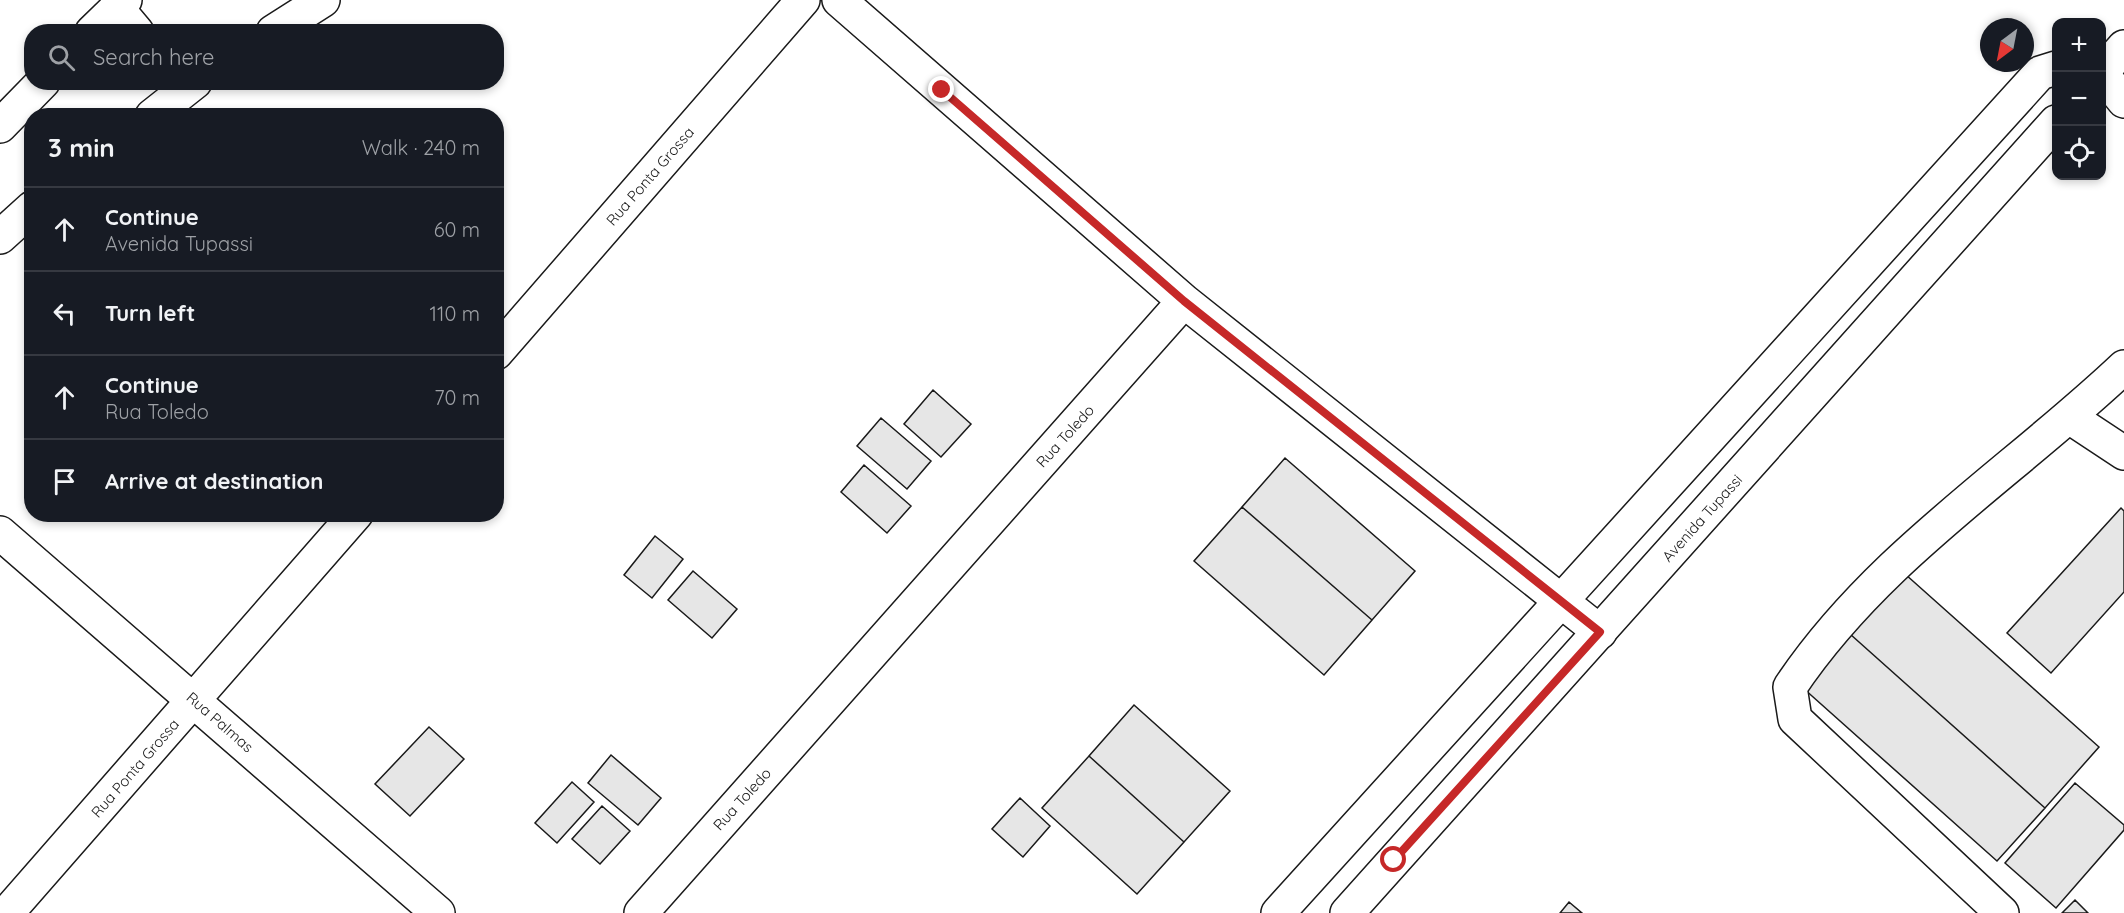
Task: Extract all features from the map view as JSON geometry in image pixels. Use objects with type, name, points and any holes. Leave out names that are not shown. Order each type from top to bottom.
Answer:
[{"type":"street","points":[[286,24],[323,0]]},
{"type":"street","name":"Rua Ponta Grossa","points":[[504,344],[803,0]]},
{"type":"street","points":[[839,0],[1184,301],[1600,632]]},
{"type":"street","points":[[100,24],[121,4],[132,24]]},
{"type":"street","points":[[2103,72],[2124,47]]},
{"type":"street","points":[[1278,913],[2040,73],[2052,69]]},
{"type":"street","points":[[2106,78],[2124,101]]},
{"type":"street","points":[[0,126],[35,90]]},
{"type":"street","points":[[161,108],[181,90]]},
{"type":"street","name":"Avenida Tupassi","points":[[1347,913],[2052,126]]},
{"type":"street","points":[[0,237],[24,215]]},
{"type":"street","name":"Rua Toledo","points":[[641,913],[1184,301]]},
{"type":"street","points":[[2002,913],[1795,718],[1790,687],[1814,651],[1930,531],[2071,418],[2124,368]]},
{"type":"street","points":[[2071,418],[2124,453]]},
{"type":"street","name":"Rua Ponta Grossa","points":[[7,913],[349,522]]},
{"type":"street","name":"Rua Palmas","points":[[0,532],[438,913]]},
{"type":"building","points":[[933,390],[971,424],[941,457],[904,424]]},
{"type":"building","points":[[881,418],[931,461],[907,489],[857,446]]},
{"type":"building","points":[[1285,458],[1415,571],[1372,620],[1242,507]]},
{"type":"building","points":[[864,465],[911,506],[887,533],[841,492]]},
{"type":"building","points":[[1242,507],[1372,620],[1324,675],[1194,561]]},
{"type":"building","points":[[2121,508],[2124,511],[2124,592],[2051,673],[2007,633]]},
{"type":"building","points":[[655,536],[683,559],[652,598],[624,575]]},
{"type":"building","points":[[693,571],[737,609],[712,638],[668,600]]},
{"type":"building","points":[[1905,574],[2099,747],[2045,808],[1850,634]]},
{"type":"building","points":[[1850,634],[2045,808],[1997,861],[1803,688]]},
{"type":"building","points":[[1134,705],[1230,791],[1184,842],[1089,756]]},
{"type":"building","points":[[429,727],[464,759],[410,816],[375,784]]},
{"type":"building","points":[[611,755],[661,798],[638,825],[588,783]]},
{"type":"building","points":[[1089,756],[1184,842],[1137,894],[1042,808]]},
{"type":"building","points":[[572,782],[594,802],[557,843],[535,823]]},
{"type":"building","points":[[2075,783],[2124,825],[2124,830],[2056,908],[2005,863]]},
{"type":"building","points":[[1020,798],[1050,826],[1023,857],[992,829]]},
{"type":"building","points":[[602,806],[630,831],[600,864],[572,839]]},
{"type":"building","points":[[2075,900],[2088,913],[2062,913]]},
{"type":"building","points":[[1569,902],[1582,913],[1560,913]]},
{"type":"route","points":[[942,90],[1184,301],[1600,632],[1394,860]]}]
